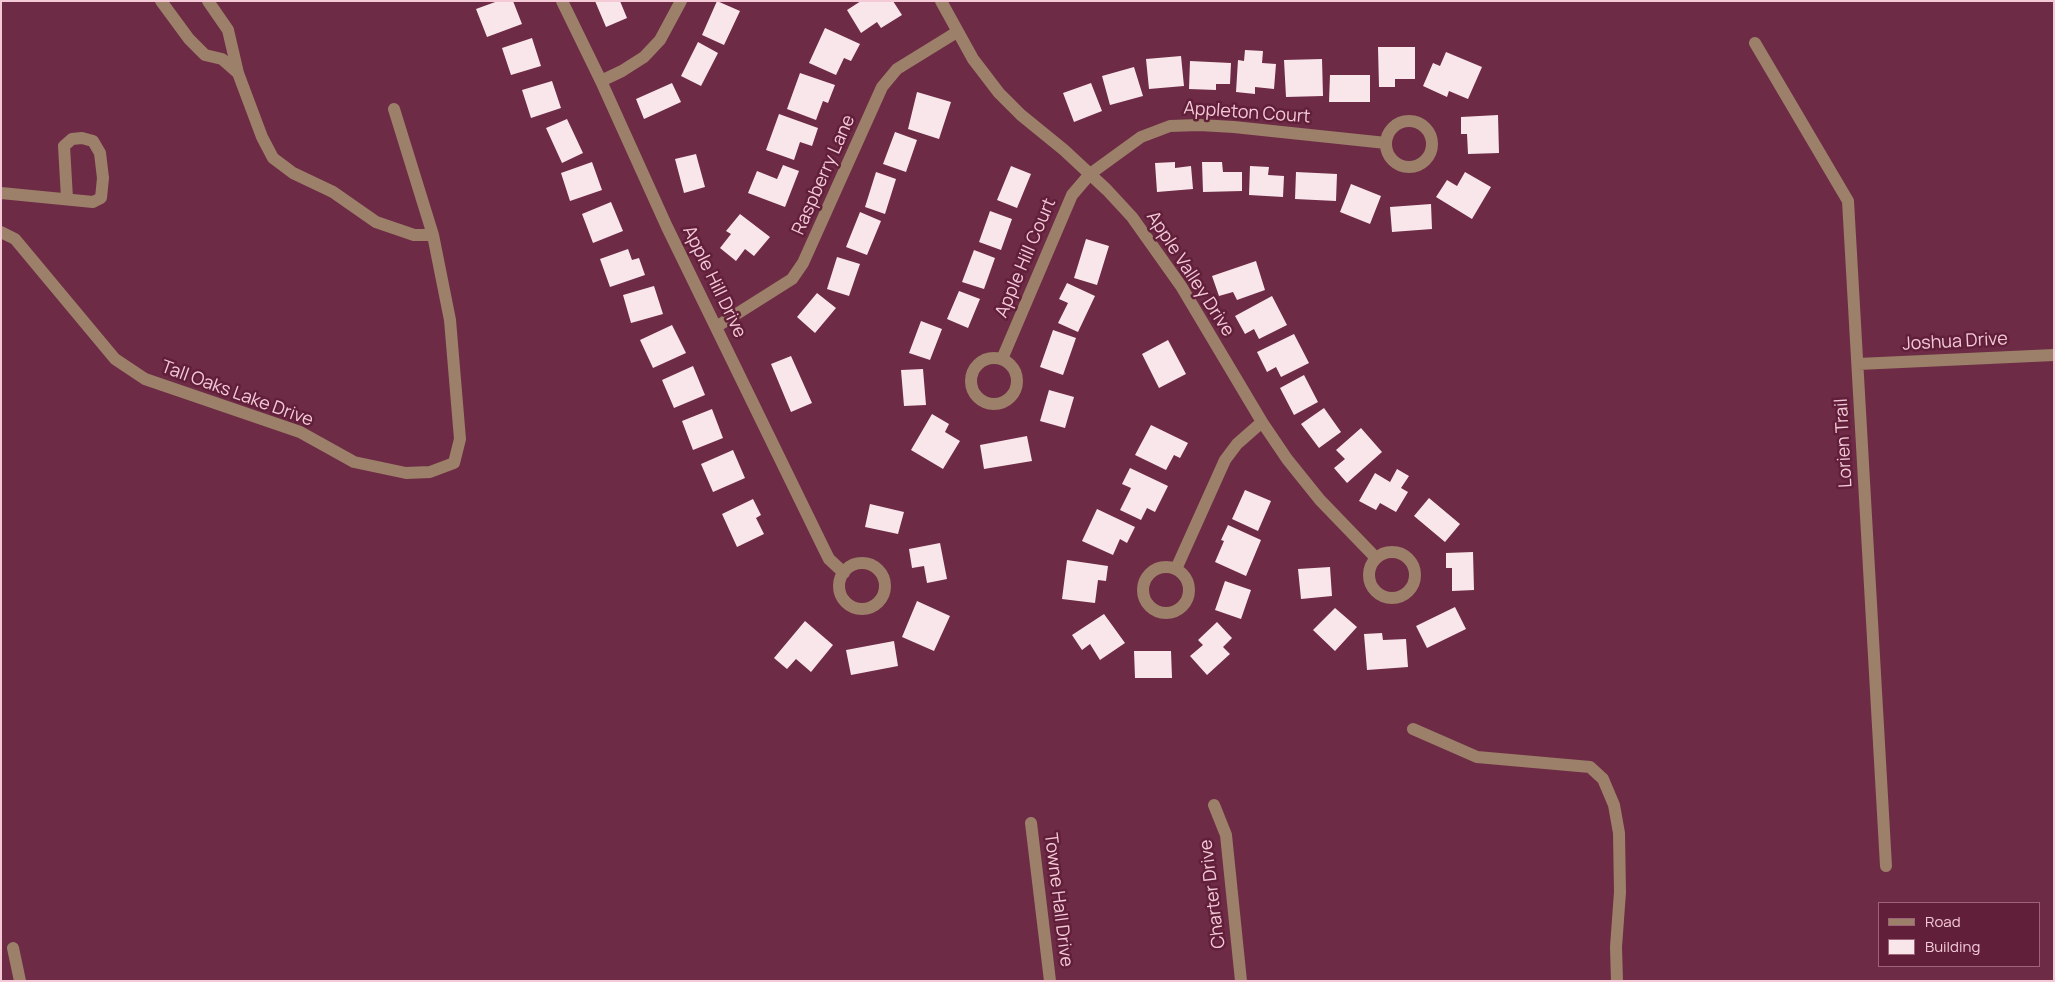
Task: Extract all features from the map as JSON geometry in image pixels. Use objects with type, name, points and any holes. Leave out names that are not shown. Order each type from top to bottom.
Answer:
[{"type":"street","points":[[161,1],[188,39],[206,55],[222,58],[238,73]]},
{"type":"street","points":[[208,1],[228,30],[238,73],[262,138],[273,158],[293,173],[333,192],[376,222],[414,235],[433,235]]},
{"type":"street","name":"Apple Hill Drive","points":[[562,1],[601,81],[667,227],[824,549],[829,559],[844,573]]},
{"type":"street","points":[[601,81],[622,71],[644,57],[660,40],[681,1]]},
{"type":"street","name":"Apple Valley Drive","points":[[941,1],[979,69],[1006,100],[1090,174],[1128,212],[1162,257],[1262,422],[1293,466],[1320,500],[1376,558]]},
{"type":"street","name":"Raspberry Lane","points":[[716,328],[792,279],[803,263],[882,87],[897,69],[957,32]]},
{"type":"street","name":"Lorien Trail","points":[[1755,43],[1848,201],[1886,866]]},
{"type":"street","name":"Tall Oaks Lake Drive","points":[[1,232],[15,239],[115,359],[145,379],[300,432],[354,462],[406,473],[430,472],[454,463],[460,440],[450,320],[433,235],[394,109]]},
{"type":"street","name":"Appleton Court","points":[[1090,174],[1141,137],[1170,126],[1234,127],[1386,142]]},
{"type":"street","points":[[1,193],[94,202],[102,198],[103,178],[100,153],[93,141],[82,138],[72,140],[64,146],[67,198]]},
{"type":"street","name":"Apple Hill Court","points":[[1002,359],[1072,195],[1090,174]]},
{"type":"street","name":"Joshua Drive","points":[[1858,364],[2054,354]]},
{"type":"street","points":[[1176,569],[1225,460],[1237,444],[1262,422]]},
{"type":"street","points":[[1413,729],[1477,757],[1590,767],[1603,779],[1614,804],[1619,833],[1620,892],[1616,947],[1618,981]]},
{"type":"street","name":"Charter Drive","points":[[1214,805],[1226,835],[1241,981]]},
{"type":"street","name":"Towne Hall Drive","points":[[1031,823],[1050,981]]},
{"type":"street","points":[[13,948],[20,981]]},
{"type":"building","points":[[498,1],[513,1],[522,24],[487,37],[476,9]]},
{"type":"building","points":[[595,1],[620,1],[627,18],[606,27]]},
{"type":"building","points":[[717,1],[740,11],[724,45],[702,35]]},
{"type":"building","points":[[861,1],[893,1],[902,15],[881,28],[877,22],[861,33],[847,10]]},
{"type":"building","points":[[825,28],[860,44],[851,61],[844,58],[836,75],[809,63]]},
{"type":"building","points":[[532,38],[541,66],[511,75],[502,48]]},
{"type":"building","points":[[698,42],[718,53],[701,86],[681,76]]},
{"type":"building","points":[[1378,47],[1415,47],[1415,79],[1395,79],[1395,87],[1379,87]]},
{"type":"building","points":[[1245,50],[1263,51],[1262,63],[1276,64],[1274,89],[1255,87],[1255,94],[1236,92],[1238,60],[1244,61]]},
{"type":"building","points":[[1446,52],[1482,67],[1468,99],[1449,91],[1447,97],[1423,86],[1433,63],[1440,66]]},
{"type":"building","points":[[1181,56],[1184,86],[1149,89],[1146,59]]},
{"type":"building","points":[[1322,59],[1323,96],[1286,97],[1284,60]]},
{"type":"building","points":[[1190,61],[1231,63],[1230,84],[1216,84],[1216,90],[1189,89]]},
{"type":"building","points":[[1134,67],[1143,96],[1110,105],[1102,76]]},
{"type":"building","points":[[800,73],[835,85],[828,103],[823,101],[816,120],[787,109]]},
{"type":"building","points":[[1330,75],[1370,75],[1370,102],[1329,102]]},
{"type":"building","points":[[552,81],[561,108],[531,118],[522,90]]},
{"type":"building","points":[[672,83],[681,102],[644,119],[636,99]]},
{"type":"building","points":[[1091,83],[1102,111],[1074,122],[1063,93]]},
{"type":"building","points":[[917,92],[951,102],[939,139],[908,129]]},
{"type":"building","points":[[779,114],[818,128],[812,146],[800,142],[794,160],[766,150]]},
{"type":"building","points":[[1498,115],[1499,153],[1468,154],[1467,134],[1461,134],[1461,117]]},
{"type":"building","points":[[567,119],[583,153],[562,163],[546,128]]},
{"type":"building","points":[[895,132],[917,140],[906,172],[883,164]]},
{"type":"building","points":[[696,154],[705,187],[684,193],[675,159]]},
{"type":"building","points":[[592,162],[602,190],[570,201],[561,173]]},
{"type":"building","points":[[1175,162],[1175,168],[1191,166],[1193,189],[1157,192],[1155,163]]},
{"type":"building","points":[[1202,162],[1222,162],[1223,172],[1242,172],[1242,191],[1203,192]]},
{"type":"building","points":[[783,165],[799,171],[785,207],[748,193],[757,171],[777,179]]},
{"type":"building","points":[[1011,166],[1031,174],[1017,208],[997,200]]},
{"type":"building","points":[[1250,166],[1269,167],[1268,175],[1284,176],[1283,197],[1249,195]]},
{"type":"building","points":[[876,172],[896,179],[885,214],[865,207]]},
{"type":"building","points":[[1296,172],[1337,174],[1336,201],[1295,199]]},
{"type":"building","points":[[1465,172],[1491,187],[1472,219],[1436,197],[1447,180],[1457,186]]},
{"type":"building","points":[[1351,184],[1381,196],[1370,224],[1340,212]]},
{"type":"building","points":[[611,202],[623,231],[593,243],[582,214]]},
{"type":"building","points":[[1431,204],[1432,229],[1392,232],[1390,207]]},
{"type":"building","points":[[990,211],[1012,219],[1001,250],[979,242]]},
{"type":"building","points":[[860,212],[881,221],[867,255],[846,247]]},
{"type":"building","points":[[740,214],[770,237],[754,256],[745,249],[736,261],[720,248],[731,234],[726,231]]},
{"type":"building","points":[[1086,239],[1109,246],[1097,285],[1074,278]]},
{"type":"building","points":[[628,249],[632,260],[639,258],[645,275],[610,287],[600,259]]},
{"type":"building","points":[[974,250],[995,258],[984,289],[962,282]]},
{"type":"building","points":[[837,257],[860,264],[849,296],[827,289]]},
{"type":"building","points":[[1256,261],[1265,290],[1237,300],[1233,292],[1219,296],[1212,276]]},
{"type":"building","points":[[1067,283],[1095,296],[1078,332],[1058,323],[1068,303],[1059,299]]},
{"type":"building","points":[[654,286],[663,314],[631,323],[623,295]]},
{"type":"building","points":[[959,291],[980,299],[968,328],[947,319]]},
{"type":"building","points":[[817,293],[836,308],[815,333],[797,317]]},
{"type":"building","points":[[1272,296],[1287,325],[1259,339],[1254,329],[1245,334],[1235,316]]},
{"type":"building","points":[[921,321],[942,329],[930,360],[909,353]]},
{"type":"building","points":[[672,325],[686,353],[653,368],[640,340]]},
{"type":"building","points":[[1053,330],[1076,338],[1063,375],[1040,367]]},
{"type":"building","points":[[1294,334],[1309,363],[1281,377],[1276,367],[1267,372],[1257,352]]},
{"type":"building","points":[[1168,340],[1186,374],[1159,388],[1142,354]]},
{"type":"building","points":[[791,356],[812,403],[791,412],[771,364]]},
{"type":"building","points":[[693,366],[705,395],[674,408],[662,380]]},
{"type":"building","points":[[923,369],[926,405],[904,406],[901,370]]},
{"type":"building","points":[[1304,375],[1318,402],[1294,415],[1280,388]]},
{"type":"building","points":[[1049,390],[1074,397],[1065,428],[1040,421]]},
{"type":"building","points":[[1324,408],[1341,432],[1319,448],[1301,424]]},
{"type":"building","points":[[712,409],[723,438],[693,450],[682,421]]},
{"type":"building","points":[[932,414],[949,424],[945,432],[960,441],[943,469],[911,450]]},
{"type":"building","points":[[1151,425],[1188,443],[1180,458],[1174,455],[1166,470],[1135,455]]},
{"type":"building","points":[[1361,428],[1382,452],[1347,483],[1334,468],[1345,459],[1336,450]]},
{"type":"building","points":[[1027,436],[1032,461],[984,469],[980,445]]},
{"type":"building","points":[[733,450],[745,478],[713,492],[701,464]]},
{"type":"building","points":[[1130,468],[1168,486],[1155,512],[1147,508],[1141,520],[1120,510],[1131,488],[1122,484]]},
{"type":"building","points":[[1397,469],[1409,476],[1401,488],[1408,492],[1396,512],[1380,503],[1376,510],[1359,501],[1375,473],[1390,482]]},
{"type":"building","points":[[1245,490],[1271,501],[1258,531],[1232,519]]},
{"type":"building","points":[[1429,498],[1460,524],[1445,542],[1414,516]]},
{"type":"building","points":[[753,499],[761,515],[756,518],[764,534],[737,547],[722,514]]},
{"type":"building","points":[[870,504],[904,512],[898,534],[865,527]]},
{"type":"building","points":[[1097,509],[1135,527],[1127,543],[1120,539],[1113,555],[1082,541]]},
{"type":"building","points":[[1228,525],[1261,540],[1246,576],[1215,562],[1224,541],[1221,540]]},
{"type":"building","points":[[940,543],[947,579],[927,583],[924,566],[912,568],[909,549]]},
{"type":"building","points":[[1473,552],[1474,590],[1452,591],[1452,568],[1446,568],[1446,553]]},
{"type":"building","points":[[1067,560],[1108,566],[1106,581],[1098,580],[1095,603],[1062,599]]},
{"type":"building","points":[[1330,567],[1332,596],[1301,599],[1298,569]]},
{"type":"building","points":[[1225,581],[1251,590],[1241,619],[1215,610]]},
{"type":"building","points":[[917,601],[950,616],[934,651],[902,637]]},
{"type":"building","points":[[1455,607],[1466,629],[1427,648],[1416,626]]},
{"type":"building","points":[[1335,608],[1357,627],[1335,651],[1313,630]]},
{"type":"building","points":[[1104,614],[1125,643],[1100,660],[1090,644],[1082,650],[1072,635]]},
{"type":"building","points":[[805,621],[833,645],[811,672],[796,659],[787,669],[774,658]]},
{"type":"building","points":[[1217,622],[1232,638],[1223,647],[1230,654],[1207,675],[1190,656],[1203,645],[1198,640]]},
{"type":"building","points":[[1382,633],[1383,640],[1406,639],[1408,667],[1367,670],[1364,634]]},
{"type":"building","points":[[894,641],[898,666],[851,675],[846,650]]},
{"type":"building","points":[[1134,651],[1171,651],[1172,678],[1135,678]]}]
